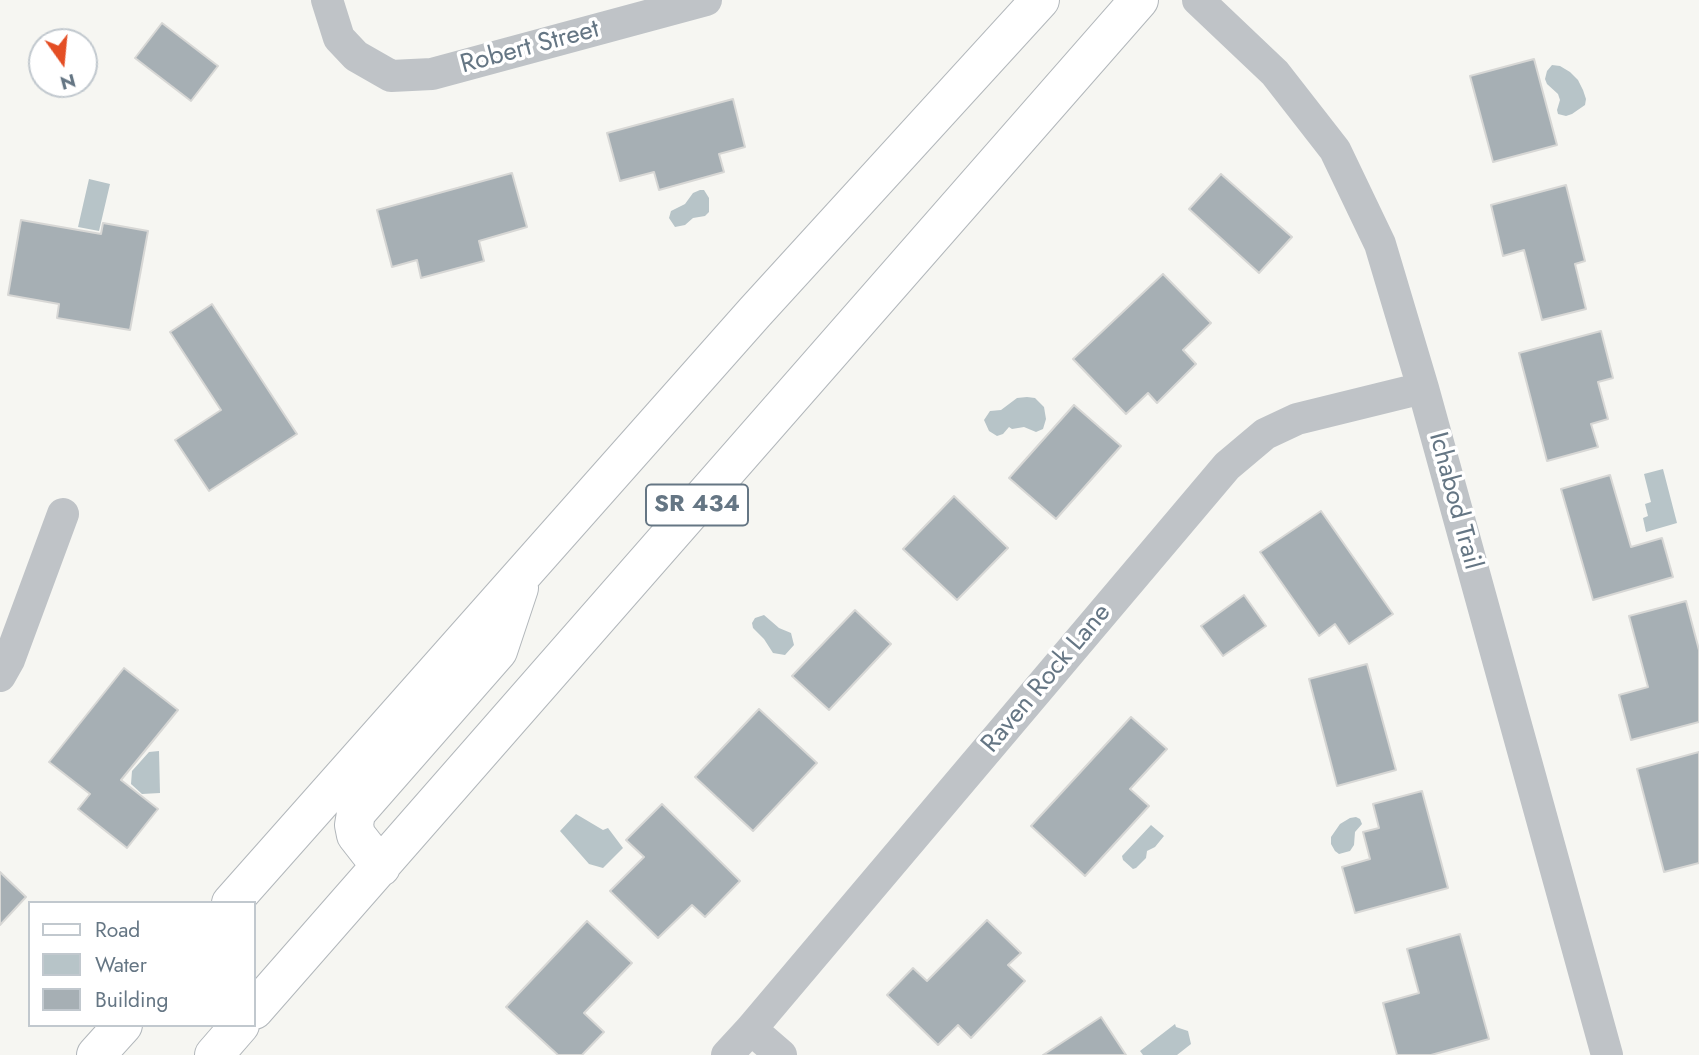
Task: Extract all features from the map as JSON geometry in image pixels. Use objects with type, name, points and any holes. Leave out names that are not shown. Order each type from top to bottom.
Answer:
[{"type":"main road","name":"SR 434","points":[[233,901],[765,302],[1040,0]]},
{"type":"main road","name":"SR 434","points":[[256,1008],[1139,0]]},
{"type":"main road","points":[[381,867],[356,835],[356,813],[498,651],[524,573]]},
{"type":"main road","points":[[96,1055],[120,1027]]},
{"type":"main road","points":[[214,1055],[238,1027]]},
{"type":"street","name":"Robert Street","points":[[327,0],[339,38],[356,56],[391,76],[432,74],[706,0]]},
{"type":"street","name":"Ichabod Trail","points":[[1198,0],[1275,73],[1335,150],[1380,244],[1423,388],[1607,1055]]},
{"type":"street","name":"Raven Rock Lane","points":[[727,1055],[1227,466],[1265,434],[1297,419],[1423,388]]},
{"type":"street","points":[[0,676],[9,660],[63,514]]},
{"type":"street","points":[[751,1029],[781,1055]]},
{"type":"water","points":[[1552,65],[1570,72],[1583,90],[1585,105],[1572,114],[1558,114],[1558,94],[1545,79]]},
{"type":"water","points":[[89,179],[110,184],[99,231],[78,227]]},
{"type":"water","points":[[704,190],[709,198],[709,212],[705,216],[693,218],[685,225],[675,227],[669,218],[671,211],[685,204],[693,193]]},
{"type":"water","points":[[1017,398],[1035,398],[1044,407],[1046,419],[1043,429],[1036,432],[1024,427],[1009,427],[997,436],[989,431],[984,420],[990,411],[1001,410]]},
{"type":"water","points":[[1663,469],[1677,523],[1646,532],[1643,518],[1648,516],[1645,504],[1651,502],[1644,474]]},
{"type":"water","points":[[764,615],[779,628],[791,633],[794,645],[785,655],[773,653],[753,628],[755,618]]},
{"type":"water","points":[[159,751],[160,793],[142,794],[131,784],[132,771],[149,752]]},
{"type":"water","points":[[576,814],[603,830],[608,828],[623,848],[603,868],[589,864],[560,831]]},
{"type":"water","points":[[1356,817],[1362,824],[1355,832],[1354,845],[1350,851],[1339,854],[1331,844],[1331,837],[1340,824]]},
{"type":"water","points":[[1151,825],[1164,836],[1155,847],[1147,851],[1146,858],[1133,869],[1122,856]]},
{"type":"water","points":[[1175,1024],[1176,1027],[1188,1031],[1191,1044],[1177,1055],[1143,1055],[1140,1051]]},
{"type":"building","points":[[162,23],[218,66],[191,101],[135,58]]},
{"type":"building","points":[[1534,59],[1557,145],[1493,162],[1470,76]]},
{"type":"building","points":[[733,99],[745,147],[719,154],[724,172],[659,190],[654,172],[620,181],[607,133]]},
{"type":"building","points":[[512,173],[527,227],[479,241],[484,261],[421,278],[417,260],[392,267],[377,210]]},
{"type":"building","points":[[1221,174],[1292,237],[1259,273],[1189,209]]},
{"type":"building","points":[[1566,185],[1585,261],[1575,264],[1586,309],[1542,320],[1524,250],[1503,256],[1491,205]]},
{"type":"building","points":[[21,220],[101,234],[103,223],[148,231],[130,330],[57,318],[59,304],[8,295]]},
{"type":"building","points":[[1163,274],[1211,323],[1183,350],[1196,364],[1157,403],[1148,393],[1126,414],[1073,359]]},
{"type":"building","points":[[212,304],[297,434],[209,491],[175,440],[221,410],[170,332]]},
{"type":"building","points":[[1601,331],[1613,378],[1598,382],[1608,419],[1591,424],[1598,447],[1547,461],[1519,353]]},
{"type":"building","points":[[1074,405],[1121,446],[1056,519],[1009,478]]},
{"type":"building","points":[[1610,475],[1631,547],[1662,538],[1673,577],[1593,600],[1561,489]]},
{"type":"building","points":[[954,496],[1008,548],[957,600],[903,549]]},
{"type":"building","points":[[1321,511],[1393,614],[1349,644],[1335,624],[1319,636],[1260,552]]},
{"type":"building","points":[[1244,595],[1266,626],[1223,656],[1201,626]]},
{"type":"building","points":[[1686,601],[1699,650],[1699,722],[1631,740],[1619,695],[1648,687],[1629,616]]},
{"type":"building","points":[[855,610],[891,644],[829,710],[792,676]]},
{"type":"building","points":[[1367,664],[1396,770],[1337,786],[1309,679]]},
{"type":"building","points":[[124,668],[178,710],[121,780],[158,809],[127,848],[78,809],[90,794],[49,762]]},
{"type":"building","points":[[759,709],[817,763],[753,831],[695,777]]},
{"type":"building","points":[[1131,717],[1167,749],[1130,789],[1149,806],[1085,876],[1031,826]]},
{"type":"building","points":[[1699,752],[1699,863],[1664,872],[1637,769]]},
{"type":"building","points":[[1422,791],[1448,888],[1355,913],[1342,867],[1370,859],[1363,832],[1379,828],[1373,804]]},
{"type":"building","points":[[662,804],[740,881],[705,917],[692,905],[658,938],[610,891],[644,857],[626,840]]},
{"type":"building","points":[[0,872],[26,897],[0,925]]},
{"type":"building","points":[[987,920],[1021,953],[1008,965],[1025,981],[971,1038],[958,1025],[938,1045],[887,995],[913,968],[927,981]]},
{"type":"building","points":[[587,921],[632,963],[584,1013],[604,1032],[582,1055],[558,1055],[506,1007]]},
{"type":"building","points":[[1460,934],[1489,1039],[1431,1055],[1397,1055],[1383,1003],[1419,993],[1407,949]]},
{"type":"building","points":[[1101,1017],[1126,1055],[1043,1055]]}]
